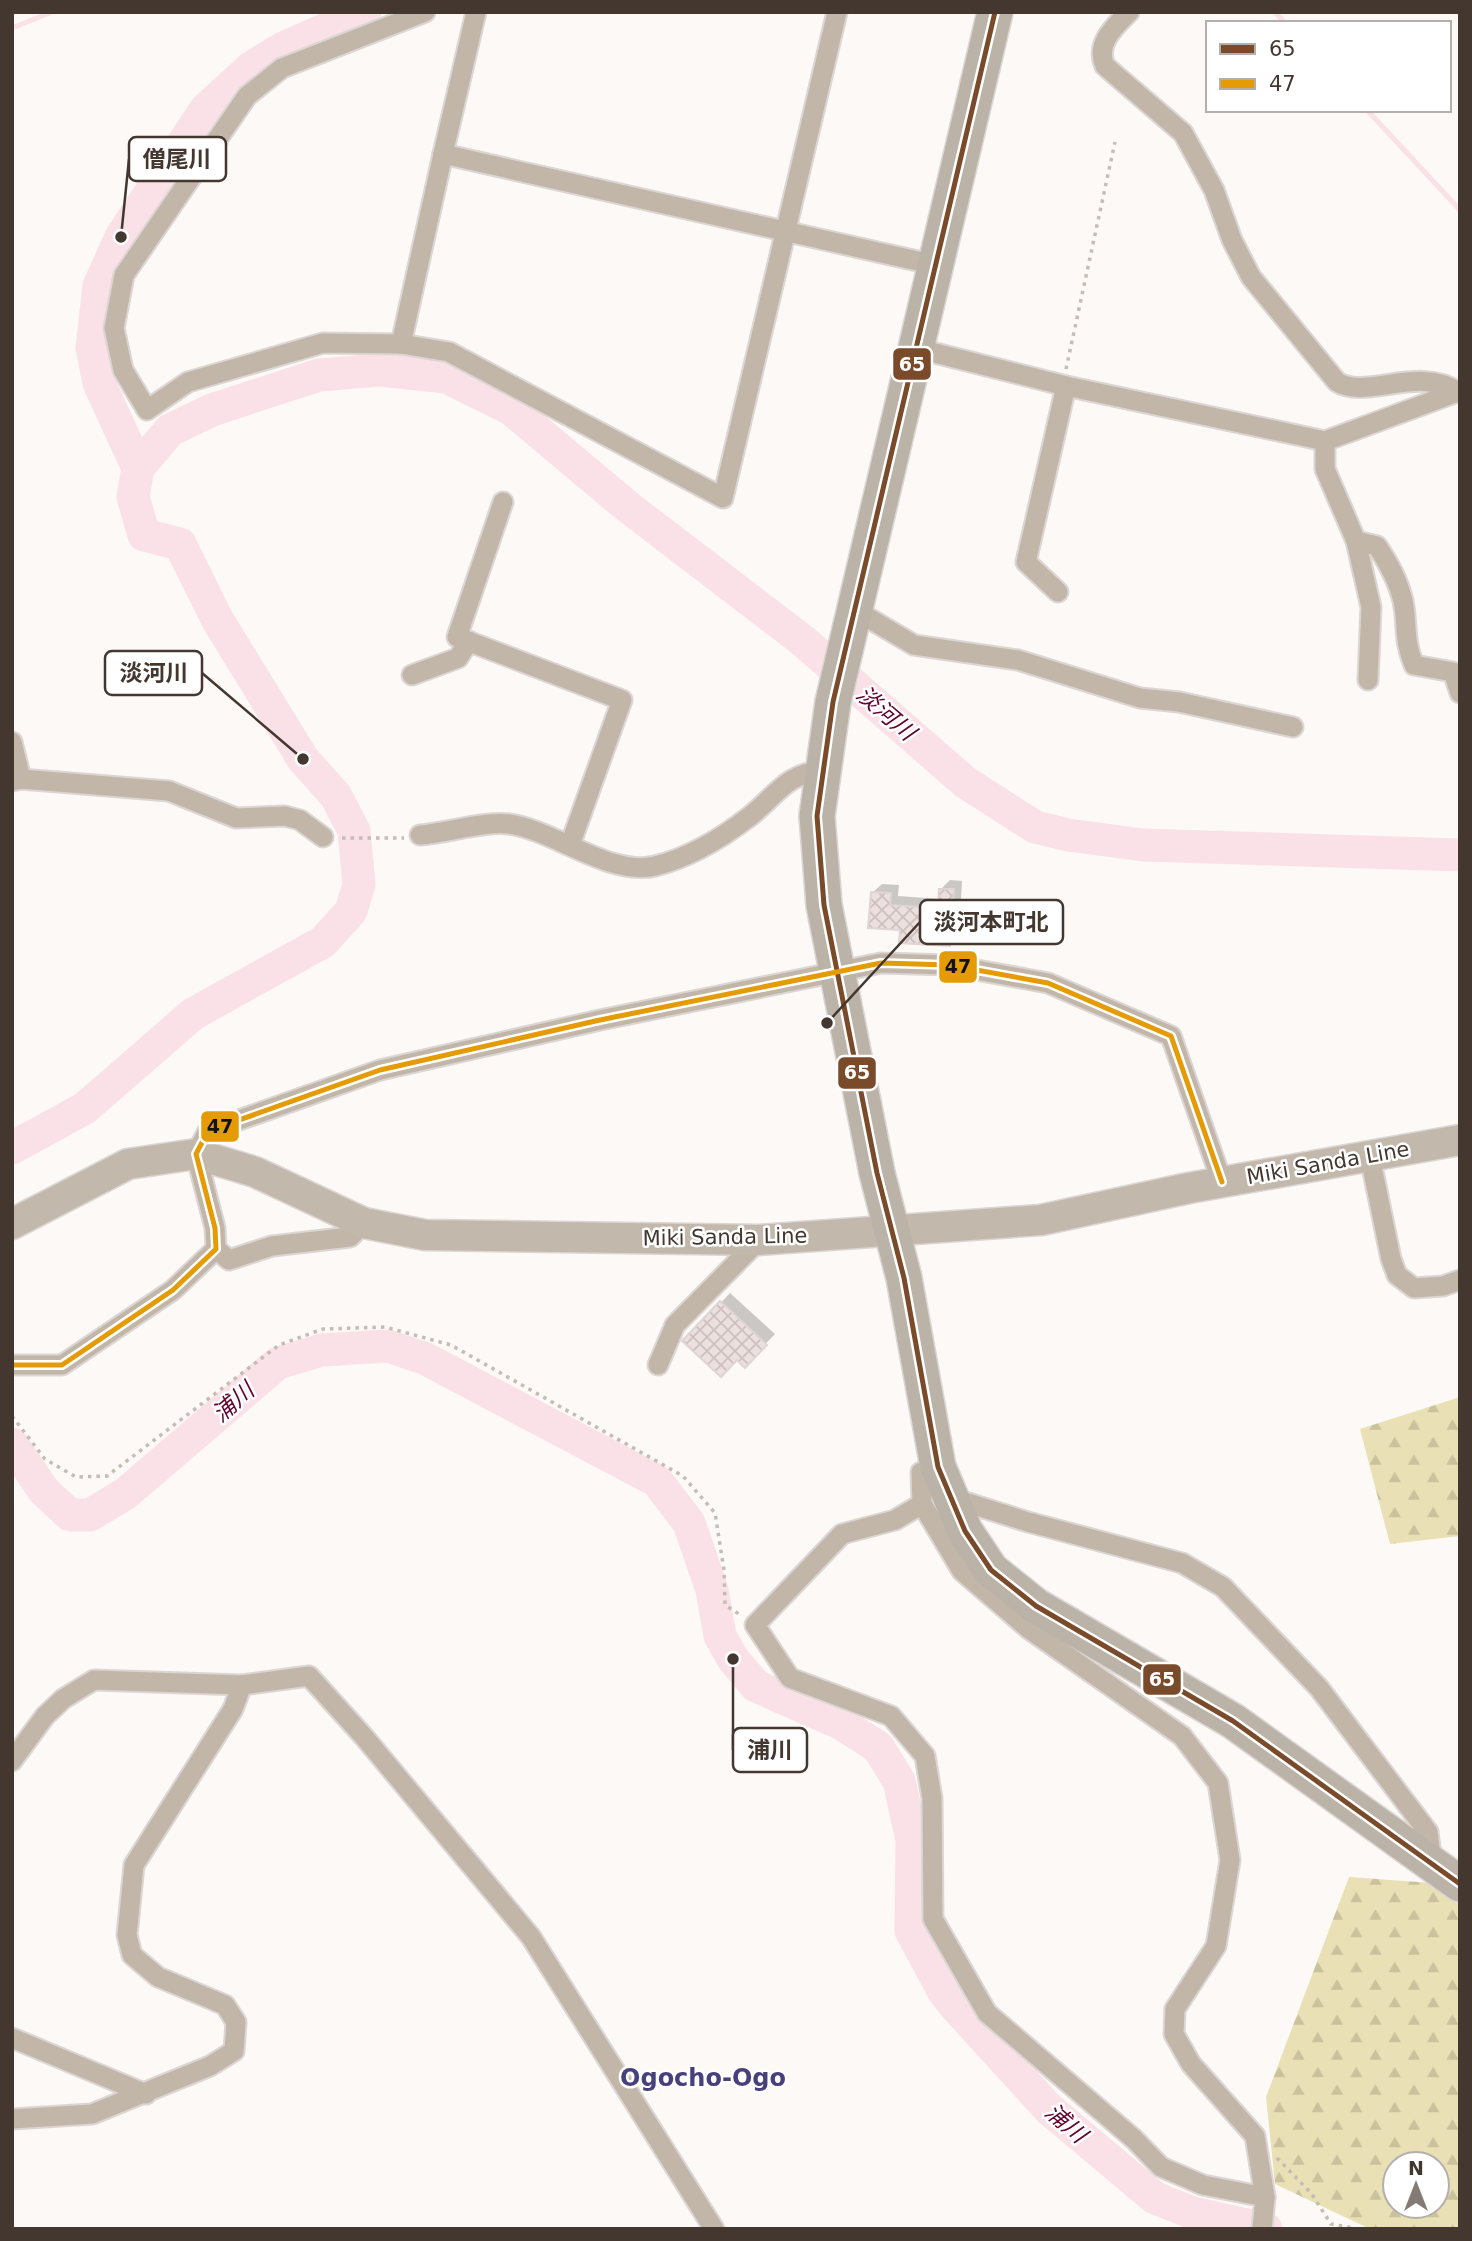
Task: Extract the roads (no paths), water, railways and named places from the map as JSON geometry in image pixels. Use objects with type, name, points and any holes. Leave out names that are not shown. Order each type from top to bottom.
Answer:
[{"type":"highway","points":[[995,12],[833,702],[817,816],[824,905],[891,1230],[904,1278],[936,1489],[991,1570],[1036,1606],[1233,1721],[1446,1875]]},
{"type":"main road","name":"Miki Sanda Line","points":[[12,1224],[128,1164],[196,1154],[256,1172],[364,1223],[425,1235],[760,1240],[1041,1220],[1222,1182],[1460,1140]]},
{"type":"street","points":[[425,12],[282,68],[247,96],[124,275],[114,328],[122,370],[147,411],[188,382],[323,343],[401,344],[449,352],[723,498],[837,12]]},
{"type":"street","points":[[401,344],[476,12]]},
{"type":"street","points":[[1129,12],[1104,44],[1101,53],[1105,66],[1183,133],[1209,180],[1232,240],[1251,277],[1337,382],[1354,388],[1398,382],[1442,383],[1459,391]]},
{"type":"street","points":[[443,154],[935,265]]},
{"type":"street","points":[[915,348],[1064,385],[1325,441],[1459,391]]},
{"type":"street","points":[[1058,592],[1026,562],[1064,385]]},
{"type":"street","points":[[1325,441],[1325,469],[1356,541],[1371,607],[1368,680]]},
{"type":"street","points":[[503,502],[457,637],[622,700],[570,845]]},
{"type":"street","points":[[1356,541],[1377,546],[1395,575],[1403,603],[1406,645],[1414,664],[1453,671],[1460,693]]},
{"type":"street","points":[[854,614],[914,645],[1018,660],[1140,698],[1179,702],[1293,727]]},
{"type":"street","points":[[412,675],[458,658],[469,641]]},
{"type":"street","points":[[12,742],[17,780],[169,791],[236,818],[285,816],[300,820],[323,838]]},
{"type":"street","points":[[420,835],[451,833],[491,824],[510,824],[620,864],[656,866],[722,837],[753,814],[785,781],[808,771],[823,771]]},
{"type":"street","points":[[364,1223],[350,1237],[272,1246],[229,1260],[216,1249],[215,1228],[196,1154],[208,1131],[380,1070],[836,970],[881,963],[949,965],[1048,983],[1171,1036],[1222,1182]]},
{"type":"street","points":[[1370,1157],[1391,1259],[1397,1275],[1414,1288],[1443,1286],[1460,1280]]},
{"type":"street","points":[[659,1365],[674,1325],[760,1240]]},
{"type":"street","points":[[12,1365],[62,1365],[173,1290],[216,1249]]},
{"type":"street","points":[[936,1489],[895,1520],[842,1534],[755,1625],[790,1678],[891,1716],[925,1756],[932,1798],[933,1919],[986,2013],[1134,2139],[1161,2167],[1203,2185],[1265,2197]]},
{"type":"street","points":[[936,1489],[1028,1522],[1182,1563],[1223,1587],[1320,1688],[1428,1832],[1446,1875]]},
{"type":"street","points":[[936,1489],[962,1572],[1029,1629],[1182,1735],[1218,1783],[1230,1860],[1216,1947],[1175,2009],[1174,2034],[1191,2064],[1255,2136],[1265,2197],[1262,2229]]},
{"type":"street","points":[[12,1761],[45,1716],[63,1699],[94,1680],[242,1685],[309,1676],[365,1738],[531,1937],[714,2229]]},
{"type":"street","points":[[12,2119],[92,2114],[146,2094],[234,2051],[236,2022],[225,2005],[158,1977],[132,1955],[128,1925],[134,1865],[233,1709],[242,1685]]},
{"type":"street","points":[[12,2038],[146,2094]]},
{"type":"waterway","points":[[12,28],[52,12]]},
{"type":"waterway","points":[[138,468],[99,383],[92,348],[99,286],[121,237],[206,109],[252,67],[283,48],[365,12]]},
{"type":"waterway","points":[[1275,12],[1283,21]]},
{"type":"waterway","points":[[1369,112],[1460,210]]},
{"type":"waterway","name":"淡河川","points":[[12,1148],[85,1108],[193,1014],[323,942],[351,911],[359,885],[354,831],[336,796],[303,759],[217,619],[180,544],[144,535],[133,497],[138,468],[170,430],[212,410],[319,375],[380,370],[446,377],[511,409],[628,507],[802,640],[965,782],[1035,827],[1068,835],[1143,845],[1460,855]]},
{"type":"waterway","name":"浦川","points":[[12,1444],[44,1491],[70,1515],[90,1515],[125,1494],[278,1363],[322,1350],[388,1346],[426,1359],[657,1481],[689,1523],[712,1590],[720,1636],[733,1659],[756,1686],[842,1724],[878,1747],[899,1781],[912,1840],[911,1931],[944,1992],[956,2007],[1049,2109],[1155,2198],[1193,2213],[1266,2229]]},
{"type":"place","name":"僧尾川","points":[[121,237]]},
{"type":"place","name":"淡河川","points":[[303,759]]},
{"type":"place","name":"淡河本町北","points":[[827,1023]]},
{"type":"place","name":"浦川","points":[[733,1659]]},
{"type":"district","name":"Ogocho-Ogo","points":[[703,2078]]}]
